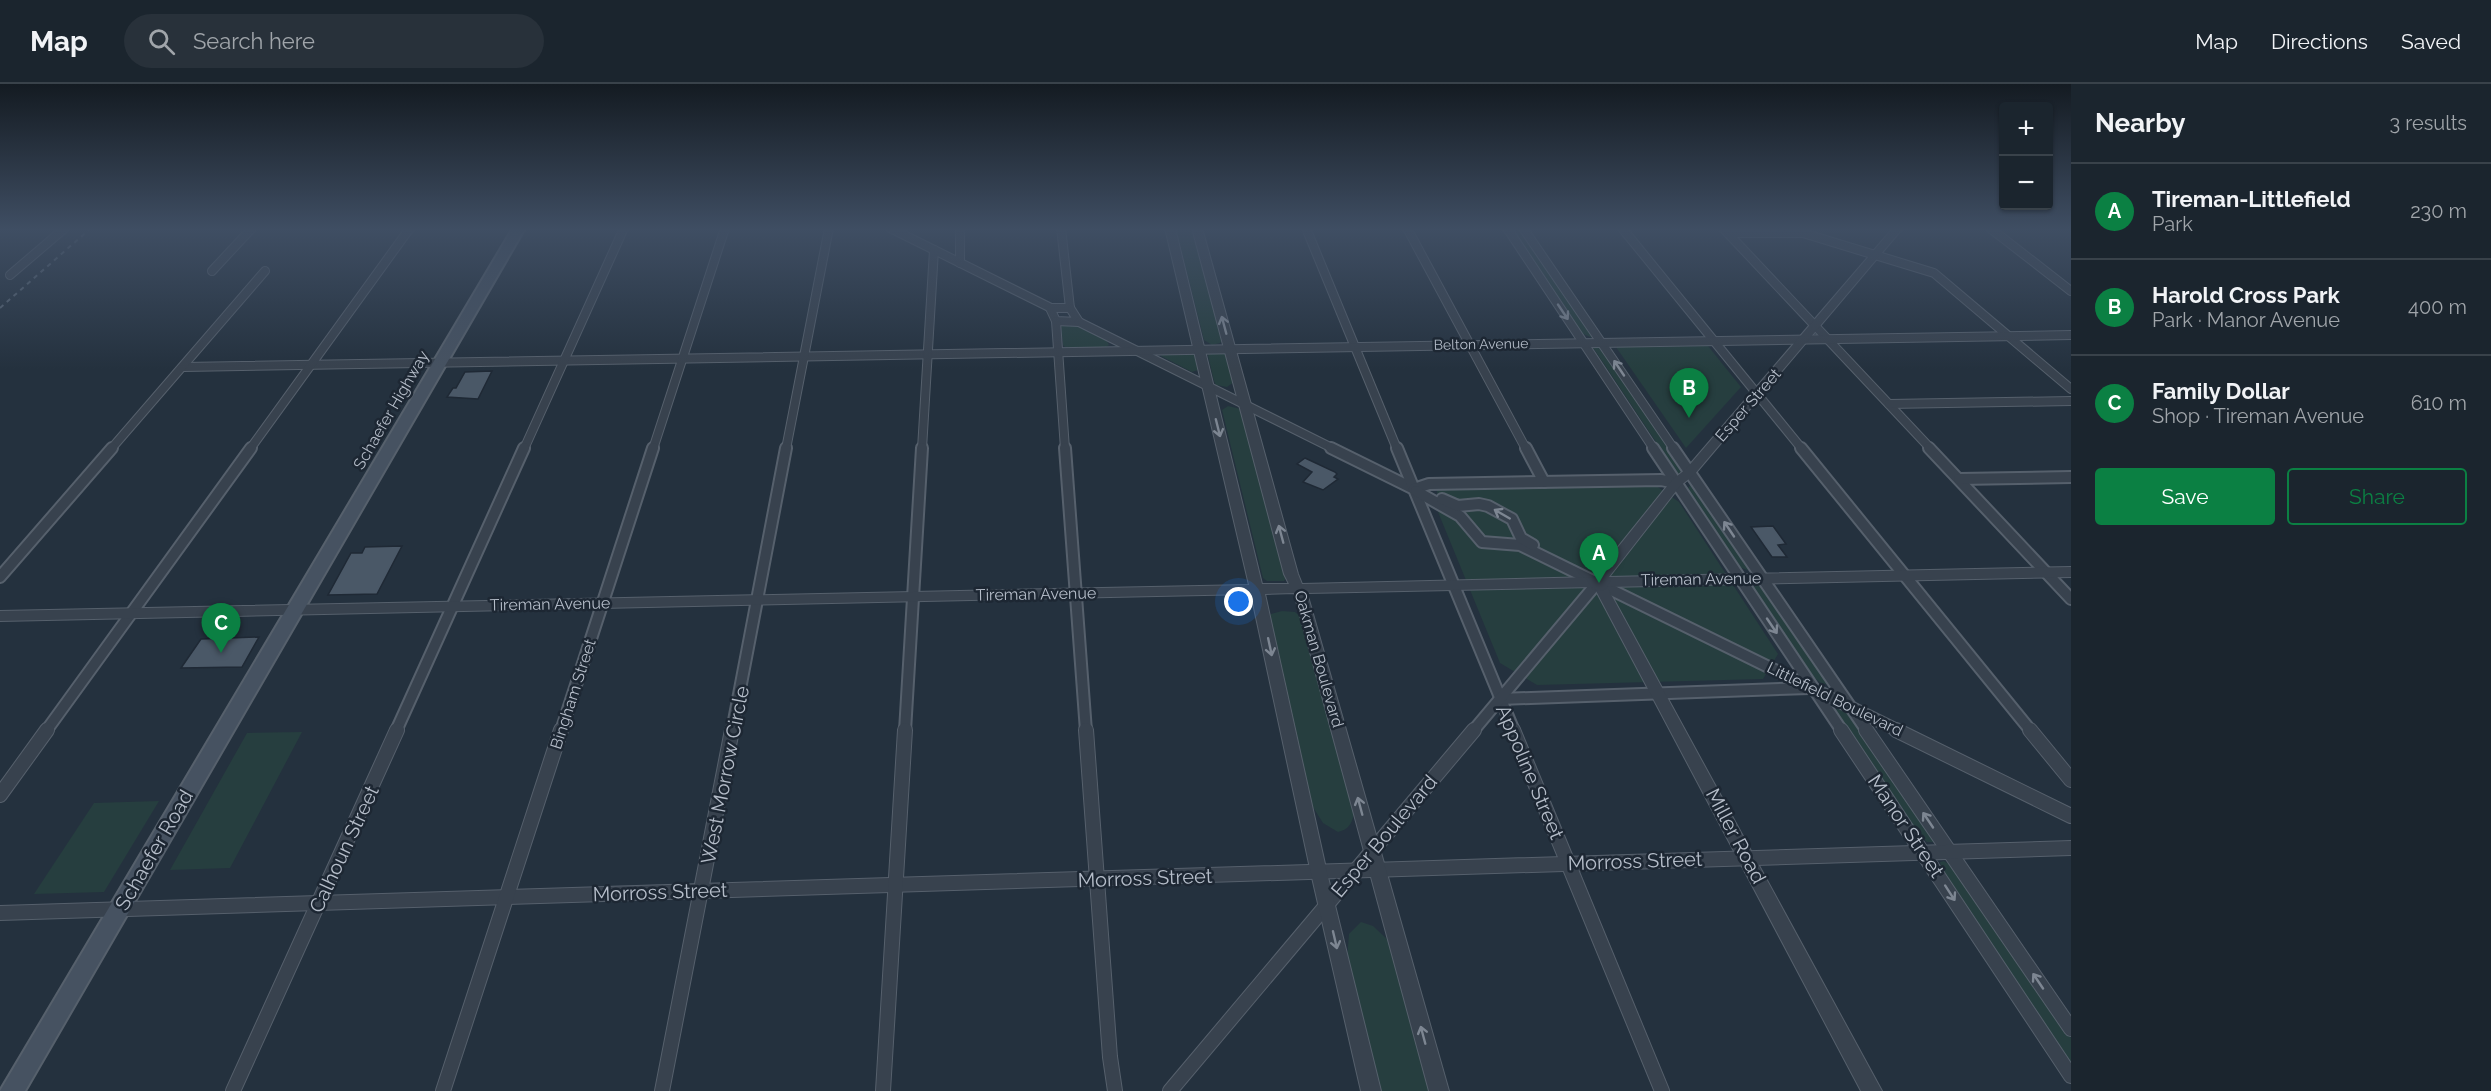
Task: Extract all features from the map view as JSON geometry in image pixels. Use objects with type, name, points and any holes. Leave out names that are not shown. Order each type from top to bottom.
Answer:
[{"type":"main road","name":"Schaefer Highway","points":[[295,610],[492,275]]},
{"type":"main road","name":"Schaefer Road","points":[[12,1091],[295,610]]},
{"type":"street","points":[[0,577],[262,275]]},
{"type":"street","points":[[0,795],[376,275]]},
{"type":"street","name":"Calhoun Street","points":[[233,1091],[603,275]]},
{"type":"street","name":"Bingham Street","points":[[443,1091],[709,275]]},
{"type":"street","name":"West Morrow Circle","points":[[662,1091],[821,275]]},
{"type":"street","points":[[883,1091],[933,275]]},
{"type":"street","points":[[984,275],[1051,308],[1070,305]]},
{"type":"street","points":[[1066,275],[1070,305],[1079,322]]},
{"type":"street","points":[[1182,275],[1257,590],[1326,904],[1371,1091]]},
{"type":"street","name":"Oakman Boulevard","points":[[1210,275],[1291,574],[1304,601],[1439,1091]]},
{"type":"street","name":"Appoline Street","points":[[1326,275],[1662,1091]]},
{"type":"street","points":[[1433,275],[1544,482]]},
{"type":"street","name":"Manor Street","points":[[1538,275],[2071,1076]]},
{"type":"street","name":"Manor Street","points":[[1555,275],[2071,1029]]},
{"type":"street","points":[[1660,275],[2071,780]]},
{"type":"street","points":[[1767,275],[2071,599]]},
{"type":"street","name":"Esper Street","points":[[1598,582],[1676,483],[1690,472],[1858,275]]},
{"type":"street","points":[[1936,275],[2071,389]]},
{"type":"street","points":[[2050,275],[2071,291]]},
{"type":"street","points":[[1051,308],[1056,321],[1099,879],[1110,1057],[1115,1091]]},
{"type":"street","points":[[1056,321],[1079,322],[1414,489],[1458,506],[1479,504],[1488,506],[1512,519],[1521,538],[1572,564],[1598,582]]},
{"type":"street","points":[[2009,336],[2071,335]]},
{"type":"street","name":"Belton Avenue","points":[[1057,352],[2009,336]]},
{"type":"street","points":[[184,367],[1057,352]]},
{"type":"street","points":[[1888,404],[2071,401]]},
{"type":"street","points":[[1959,479],[2071,477]]},
{"type":"street","points":[[1414,489],[1429,484],[1661,480],[1676,483]]},
{"type":"street","points":[[1414,489],[1427,500],[1466,520],[1472,534],[1480,541],[1490,544],[1516,543],[1568,570],[1598,582]]},
{"type":"street","name":"Tireman Avenue","points":[[0,616],[2071,572]]},
{"type":"street","name":"Littlefield Boulevard","points":[[1598,582],[2071,816]]},
{"type":"street","name":"Miller Road","points":[[1598,582],[1872,1091]]},
{"type":"street","name":"Esper Boulevard","points":[[1170,1091],[1598,582]]},
{"type":"street","points":[[1500,699],[1813,688]]},
{"type":"street","name":"Morross Street","points":[[0,913],[2071,848]]},
{"type":"green space","points":[[1188,275],[1205,275],[1222,340],[1212,345],[1204,340]]},
{"type":"green space","points":[[1543,275],[1551,275],[1593,338],[1583,334]]},
{"type":"green space","points":[[1070,323],[1107,341],[1109,345],[1106,347],[1065,347],[1061,325]]},
{"type":"green space","points":[[1592,346],[1600,346],[1680,464],[1682,470],[1678,475]]},
{"type":"green space","points":[[1708,346],[1741,387],[1686,448],[1616,347]]},
{"type":"green space","points":[[1193,352],[1196,355],[1198,370],[1192,372],[1161,356],[1162,354]]},
{"type":"green space","points":[[1223,352],[1234,382],[1227,387],[1216,385],[1208,356],[1209,353]]},
{"type":"green space","points":[[1228,406],[1241,409],[1286,578],[1284,581],[1267,581],[1263,578],[1222,410]]},
{"type":"green space","points":[[1692,483],[1751,568],[1750,571],[1739,567],[1690,494],[1688,488]]},
{"type":"green space","points":[[1655,485],[1679,502],[1778,654],[1763,679],[1537,685],[1500,663],[1438,512],[1437,489]]},
{"type":"green space","points":[[1756,585],[1762,586],[1829,685],[1821,683],[1812,676],[1753,588]]},
{"type":"green space","points":[[1282,611],[1295,612],[1304,620],[1355,808],[1351,823],[1346,829],[1338,832],[1323,823],[1311,804],[1268,619],[1271,614]]},
{"type":"green space","points":[[1836,709],[1842,709],[1851,716],[1935,842],[1927,842],[1917,833]]},
{"type":"green space","points":[[302,732],[230,868],[170,870],[247,733]]},
{"type":"green space","points":[[159,801],[104,892],[34,894],[94,803]]},
{"type":"green space","points":[[1944,861],[1956,869],[2071,1038],[2071,1063],[1942,870],[1940,862]]},
{"type":"green space","points":[[1361,922],[1373,926],[1389,941],[1432,1091],[1380,1091],[1347,960],[1349,934]]},
{"type":"building","points":[[492,371],[478,399],[447,397],[453,388],[456,388],[465,372]]},
{"type":"building","points":[[1305,458],[1335,472],[1337,474],[1334,477],[1338,479],[1323,490],[1303,482],[1312,472],[1297,464]]},
{"type":"building","points":[[1773,526],[1786,544],[1778,545],[1787,557],[1772,557],[1751,527]]},
{"type":"building","points":[[402,546],[377,594],[328,595],[351,553],[362,553],[365,547]]},
{"type":"building","points":[[259,637],[242,667],[181,668],[201,639]]},
{"type":"railway","points":[[0,308],[38,275]]},
{"type":"place","name":"Harold Cross Park","points":[[1689,418]]},
{"type":"place","name":"Tireman-Littlefield","points":[[1599,583]]},
{"type":"place","name":"Family Dollar","points":[[221,653]]}]
